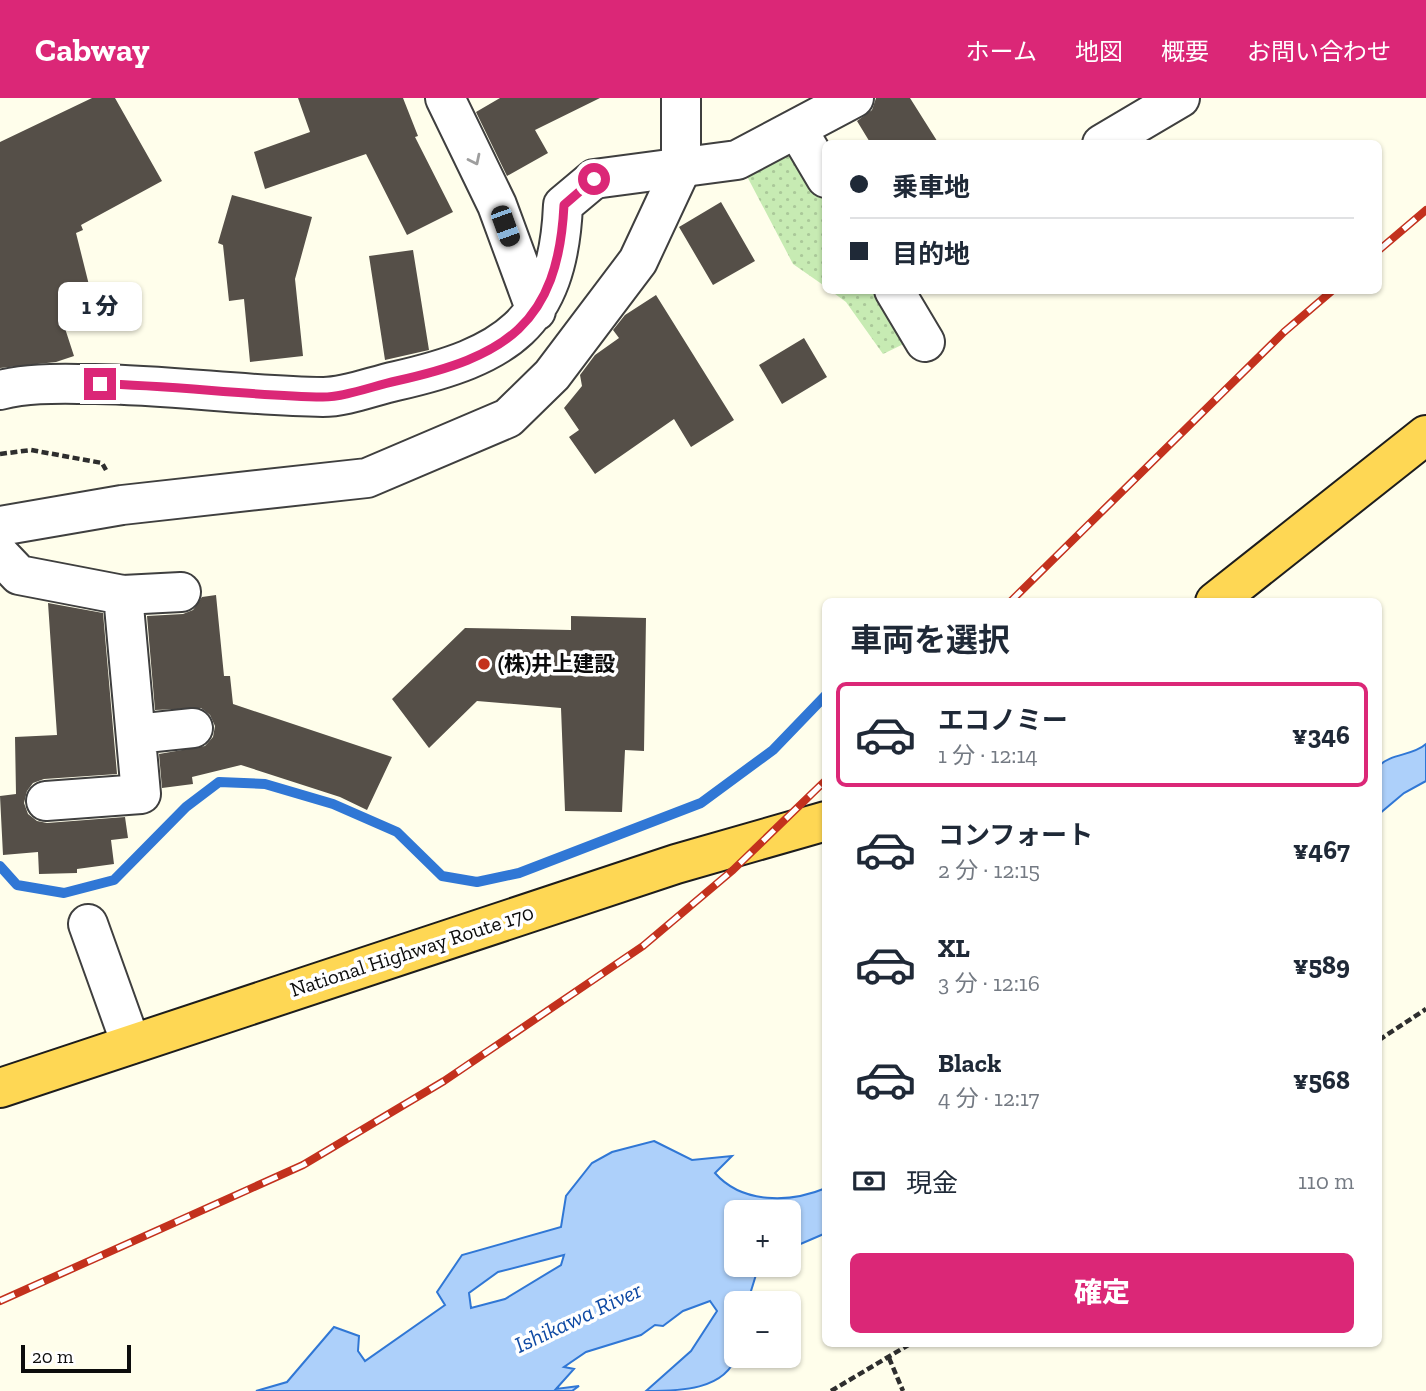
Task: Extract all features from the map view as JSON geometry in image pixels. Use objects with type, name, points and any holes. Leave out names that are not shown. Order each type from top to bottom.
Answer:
[{"type":"highway","points":[[1220,598],[1426,435]]},
{"type":"highway","name":"National Highway Route 170","points":[[0,1088],[677,864],[822,822]]},
{"type":"street","points":[[445,98],[497,205],[536,311]]},
{"type":"street","points":[[0,526],[122,505],[367,478],[508,418],[552,375],[638,261],[681,169],[681,98]]},
{"type":"street","points":[[0,390],[28,383],[124,384],[326,397],[445,370],[484,354],[505,340],[536,311],[561,247],[564,205],[594,179],[737,160],[855,98]]},
{"type":"street","points":[[1110,140],[1148,120],[1180,98]]},
{"type":"street","points":[[797,130],[822,171]]},
{"type":"street","points":[[896,294],[925,342]]},
{"type":"street","points":[[0,555],[19,575],[123,595],[181,592]]},
{"type":"street","points":[[46,801],[141,794],[123,595]]},
{"type":"street","points":[[136,734],[193,729]]},
{"type":"street","points":[[88,924],[131,1044]]},
{"type":"path","points":[[0,454],[31,450],[103,463],[122,505]]},
{"type":"path","points":[[1382,1038],[1426,1010]]},
{"type":"path","points":[[831,1391],[906,1347]]},
{"type":"path","points":[[889,1358],[903,1391]]},
{"type":"green space","points":[[796,132],[822,175],[822,284],[793,264],[739,161]]},
{"type":"green space","points":[[835,294],[893,294],[918,337],[883,354],[846,302]]},
{"type":"water","points":[[1426,744],[1426,781],[1404,793],[1382,811],[1382,764]]},
{"type":"water","name":"Ishikawa River","points":[[654,1141],[692,1160],[732,1156],[715,1173],[739,1191],[752,1195],[782,1198],[822,1189],[822,1235],[801,1244],[801,1200],[724,1200],[724,1277],[755,1277],[751,1291],[724,1291],[724,1368],[729,1368],[712,1382],[699,1386],[646,1391],[691,1351],[717,1311],[710,1301],[683,1311],[663,1326],[655,1325],[641,1335],[586,1352],[564,1367],[574,1369],[556,1389],[579,1386],[572,1391],[256,1391],[287,1382],[334,1327],[359,1336],[358,1351],[365,1361],[445,1305],[437,1292],[462,1255],[561,1227],[566,1196],[592,1163],[612,1152]],"holes":[[[564,1255],[561,1265],[505,1299],[471,1308],[469,1293],[498,1272]]]},
{"type":"building","points":[[92,98],[115,98],[162,181],[81,225],[83,230],[76,233],[94,305],[60,313],[74,356],[56,362],[0,368],[0,142]]},
{"type":"building","points":[[298,98],[403,98],[418,136],[415,137],[453,212],[407,235],[366,154],[265,189],[254,152],[310,132]]},
{"type":"building","points":[[500,98],[600,98],[535,130],[548,153],[507,176],[476,112]]},
{"type":"building","points":[[876,98],[910,98],[936,140],[869,140],[857,121],[872,110]]},
{"type":"building","points":[[232,195],[312,217],[295,279],[303,356],[250,362],[244,299],[229,301],[223,245],[218,243]]},
{"type":"building","points":[[721,202],[755,261],[713,285],[679,227]]},
{"type":"building","points":[[413,250],[429,350],[385,360],[369,256]]},
{"type":"building","points":[[656,295],[734,420],[691,447],[674,419],[595,474],[569,437],[579,430],[564,408],[582,386],[580,375],[595,355],[619,338],[613,330],[625,315]]},
{"type":"building","points":[[804,338],[827,377],[782,404],[759,365]]},
{"type":"building","points":[[216,595],[224,676],[230,676],[233,704],[392,757],[367,810],[340,797],[241,765],[192,777],[193,784],[162,788],[159,754],[205,746],[213,737],[215,726],[210,715],[201,708],[155,710],[147,616],[183,614],[193,610],[202,597]]},
{"type":"building","points":[[48,603],[103,613],[117,774],[44,779],[33,783],[27,791],[24,803],[28,814],[37,821],[47,823],[125,817],[128,838],[111,840],[114,864],[77,869],[77,873],[39,874],[38,852],[3,855],[0,796],[16,794],[15,737],[57,735]]},
{"type":"building","points":[[571,616],[646,618],[644,751],[625,750],[622,812],[565,811],[561,708],[477,701],[429,748],[392,699],[465,628],[571,630]]},
{"type":"waterway","points":[[0,866],[17,885],[64,893],[114,880],[186,807],[219,782],[265,784],[333,804],[397,832],[442,876],[477,882],[519,873],[701,803],[773,750],[822,699]]},
{"type":"railway","points":[[1382,247],[1426,210]]},
{"type":"railway","points":[[1014,598],[1284,332],[1328,294]]},
{"type":"railway","points":[[0,1301],[303,1165],[444,1081],[643,946],[733,870],[822,784]]},
{"type":"place","name":"(株)井上建設","points":[[484,664]]},
{"type":"route","points":[[100,384],[326,397],[445,370],[484,354],[515,334],[536,311],[561,247],[564,205],[594,179]]}]
